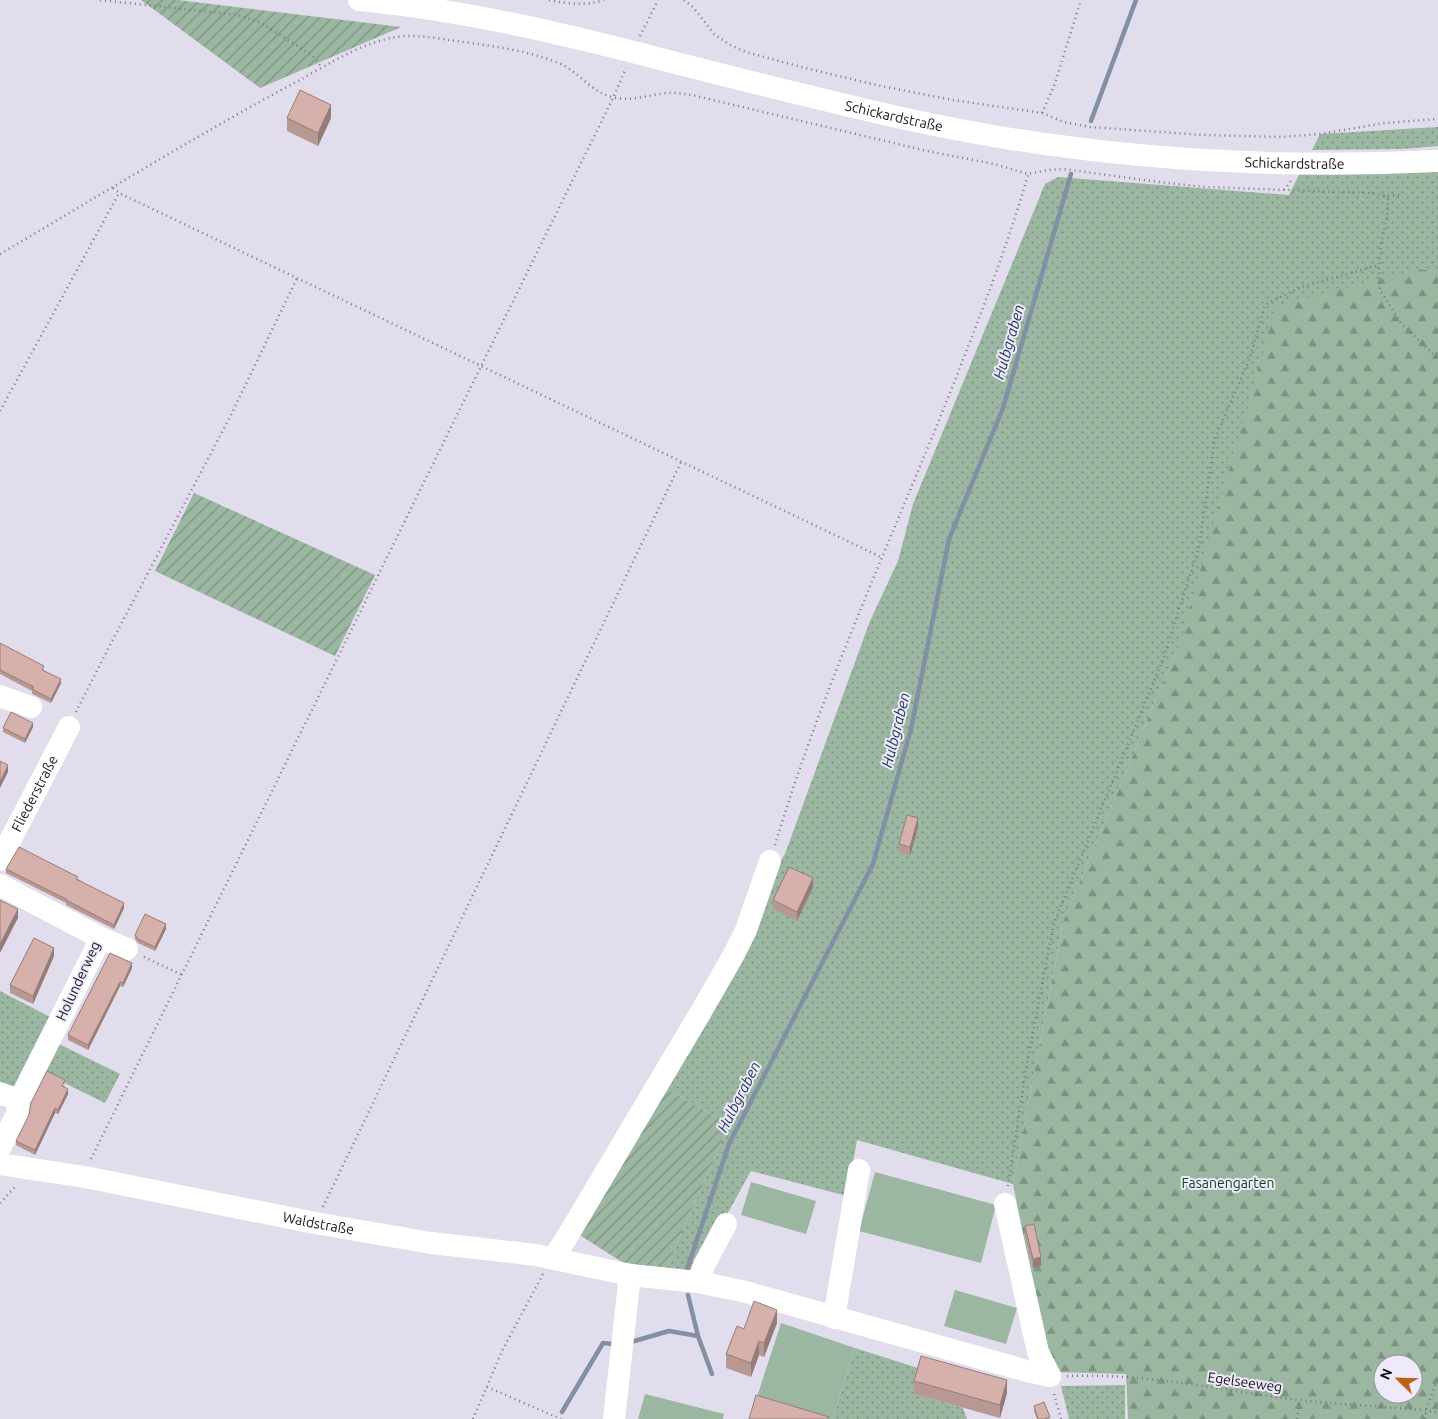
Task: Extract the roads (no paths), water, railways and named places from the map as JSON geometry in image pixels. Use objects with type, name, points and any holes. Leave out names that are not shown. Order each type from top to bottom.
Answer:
[{"type":"street","name":"Schickardstraße","points":[[359,0],[419,7],[552,32],[898,117],[1053,146],[1166,158],[1228,162],[1333,164],[1438,161]]},
{"type":"street","points":[[2,702],[31,707]]},
{"type":"street","name":"Fliederstraße","points":[[0,860],[69,727]]},
{"type":"street","points":[[553,1258],[697,1019],[735,964],[770,861]]},
{"type":"street","name":"Holunderweg","points":[[0,885],[101,938],[27,1087],[10,1095],[17,1114],[0,1148]]},
{"type":"street","points":[[101,938],[127,949]]},
{"type":"street","name":"Waldstraße","points":[[0,1164],[85,1177],[315,1223],[431,1243],[553,1258],[630,1275],[698,1282],[742,1291],[834,1318],[1050,1376],[1038,1352],[1005,1204]]},
{"type":"street","points":[[834,1318],[859,1170]]},
{"type":"street","points":[[698,1282],[704,1265],[726,1224]]},
{"type":"street","points":[[614,1419],[630,1275]]},
{"type":"waterway","name":"Hulbgraben","points":[[1091,121],[1136,0]]},
{"type":"waterway","name":"Hulbgraben","points":[[687,1269],[729,1144],[873,864],[911,729],[949,539],[1003,408],[1071,174]]},
{"type":"waterway","name":"Hulbgraben","points":[[688,1295],[698,1336],[712,1374]]},
{"type":"waterway","points":[[631,1342],[669,1331],[698,1336]]},
{"type":"waterway","points":[[562,1412],[603,1343],[613,1344]]},
{"type":"park label","name":"Fasanengarten","points":[[1228,1183]]}]
